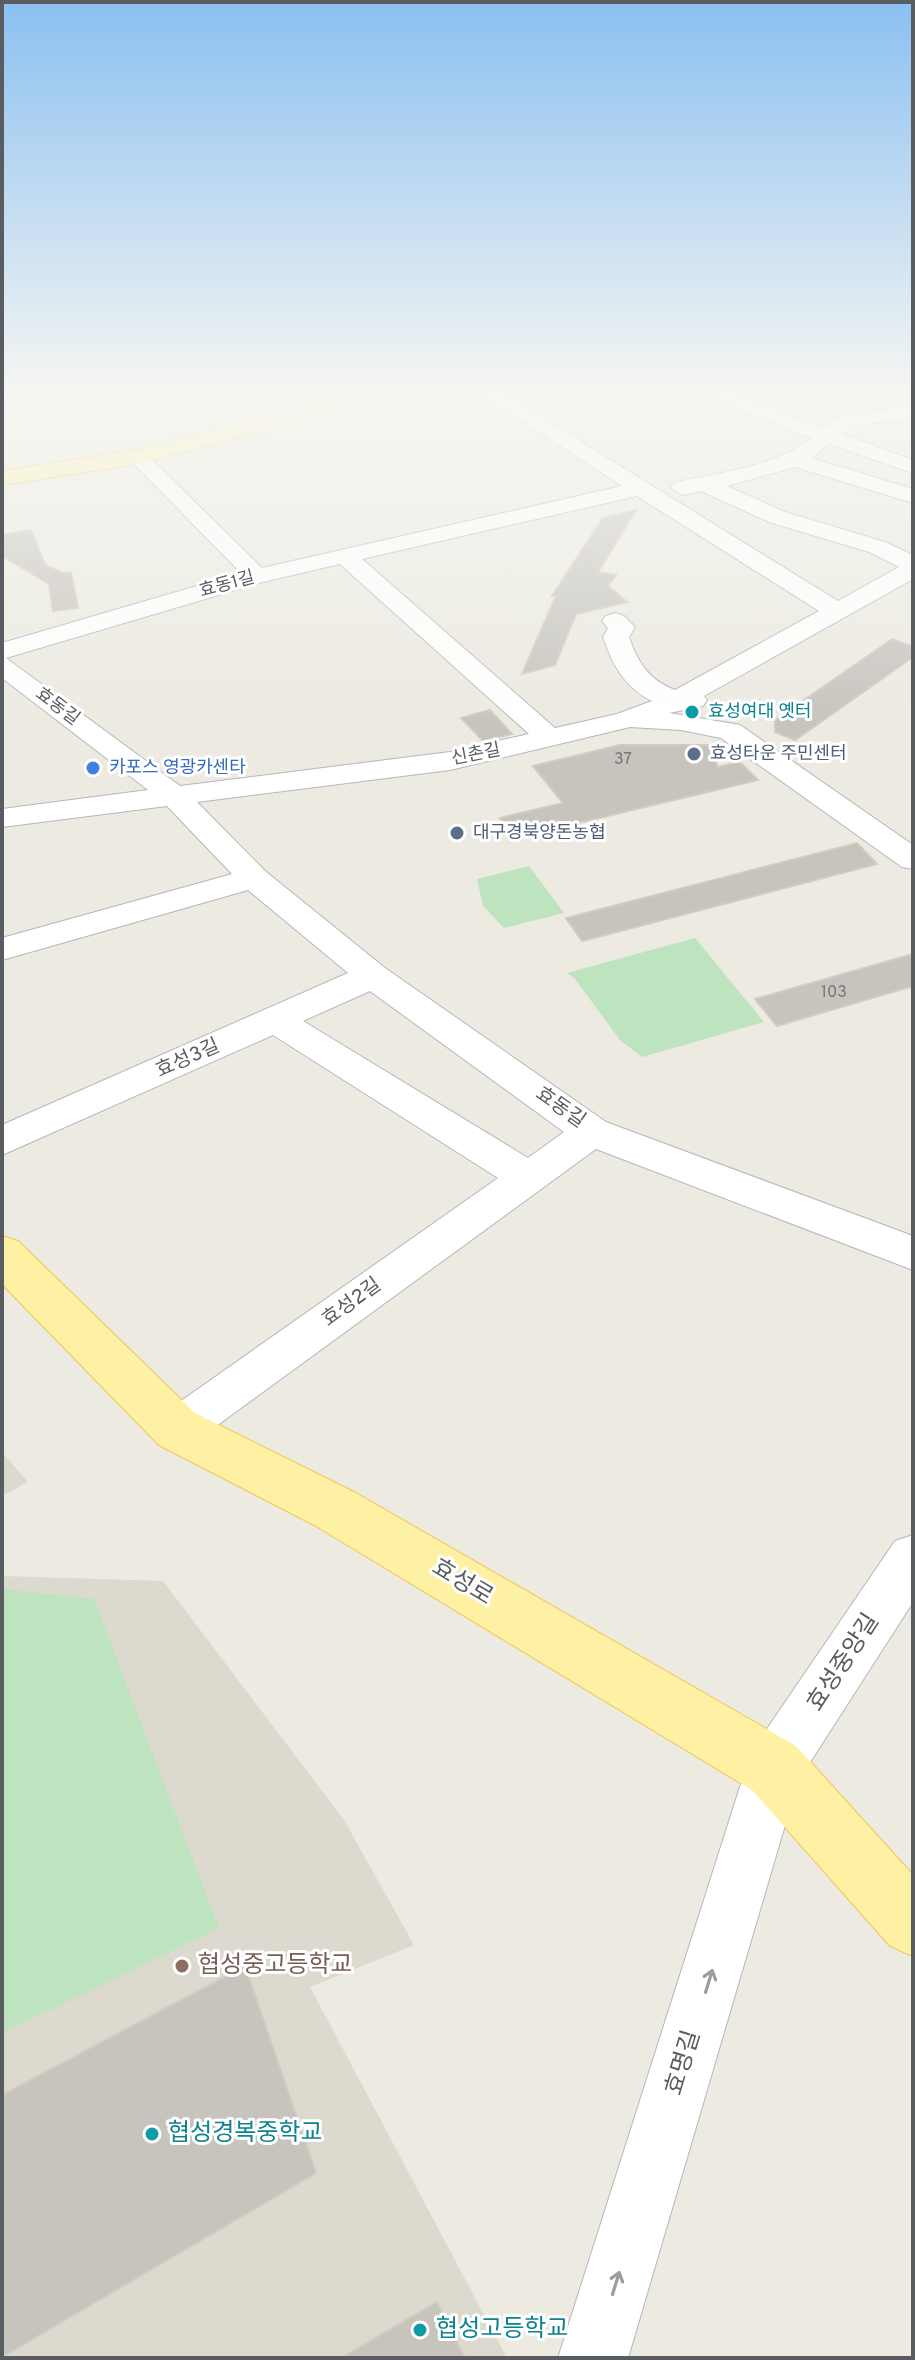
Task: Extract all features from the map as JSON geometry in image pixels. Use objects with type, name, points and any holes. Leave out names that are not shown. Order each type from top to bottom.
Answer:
[{"type":"main road","name":"효성로","points":[[2,1254],[177,1429],[335,1509],[774,1768],[913,1923]]},
{"type":"street","points":[[187,506],[257,576]]},
{"type":"street","name":"효동1길","points":[[2,651],[257,576],[554,506]]},
{"type":"street","points":[[670,506],[835,610]]},
{"type":"street","points":[[748,506],[877,547],[913,567]]},
{"type":"street","points":[[345,556],[552,740]]},
{"type":"street","name":"신촌길","points":[[2,818],[450,761],[552,740],[626,720],[679,711],[719,677],[913,567]]},
{"type":"street","points":[[615,621],[622,627],[616,637],[622,659],[636,681],[679,711],[727,719],[913,860]]},
{"type":"street","name":"효동길","points":[[2,665],[173,795],[254,878],[373,976],[592,1132],[913,1253]]},
{"type":"street","points":[[719,677],[727,719]]},
{"type":"street","points":[[2,949],[254,878]]},
{"type":"street","name":"효성3길","points":[[2,1141],[373,976]]},
{"type":"street","points":[[275,1020],[528,1177]]},
{"type":"street","name":"효성2길","points":[[177,1429],[592,1132]]},
{"type":"street","name":"효성중앙길","points":[[774,1768],[913,1558]]},
{"type":"street","name":"효명길","points":[[593,2358],[774,1768]]},
{"type":"shaded area","points":[[2,1452],[28,1482],[2,1496]]},
{"type":"shaded area","name":"협성중고등학교","points":[[2,1576],[163,1581],[344,1820],[414,1945],[310,1987],[507,2358],[2,2358]]},
{"type":"green space","points":[[529,866],[564,913],[504,928],[483,906],[477,879]]},
{"type":"green space","points":[[695,938],[764,1022],[642,1057],[620,1040],[575,979],[567,973]]},
{"type":"green space","points":[[2,1589],[94,1599],[219,1928],[2,2033]]},
{"type":"building","points":[[636,510],[598,572],[616,575],[608,586],[627,602],[576,614],[555,665],[522,674],[556,596],[552,596],[603,518]]},
{"type":"building","points":[[31,530],[45,565],[63,573],[71,572],[78,608],[53,611],[49,584],[2,556],[2,535]]},
{"type":"building","points":[[892,639],[913,647],[913,657],[795,740],[775,732],[775,720]]},
{"type":"building","points":[[490,710],[512,734],[483,741],[461,718]]},
{"type":"building","points":[[620,745],[713,745],[717,767],[740,762],[758,780],[515,838],[500,818],[563,803],[533,766]]},
{"type":"building","points":[[857,843],[877,864],[582,941],[566,918]]},
{"type":"building","points":[[913,954],[913,986],[777,1026],[755,999]]},
{"type":"building","name":"협성경복중학교","points":[[245,1966],[316,2173],[2,2357],[2,2095]]},
{"type":"building","name":"협성고등학교","points":[[437,2302],[465,2358],[341,2358]]},
{"type":"place","name":"효성여대 옛터","points":[[692,712]]},
{"type":"place","name":"효성타운 주민센터","points":[[694,754]]},
{"type":"place","name":"카포스 영광카센타","points":[[93,768]]},
{"type":"place","name":"대구경북양돈농협","points":[[457,833]]},
{"type":"place","name":"협성중고등학교","points":[[182,1966]]},
{"type":"place","name":"협성경복중학교","points":[[152,2134]]},
{"type":"place","name":"협성고등학교","points":[[420,2330]]}]
